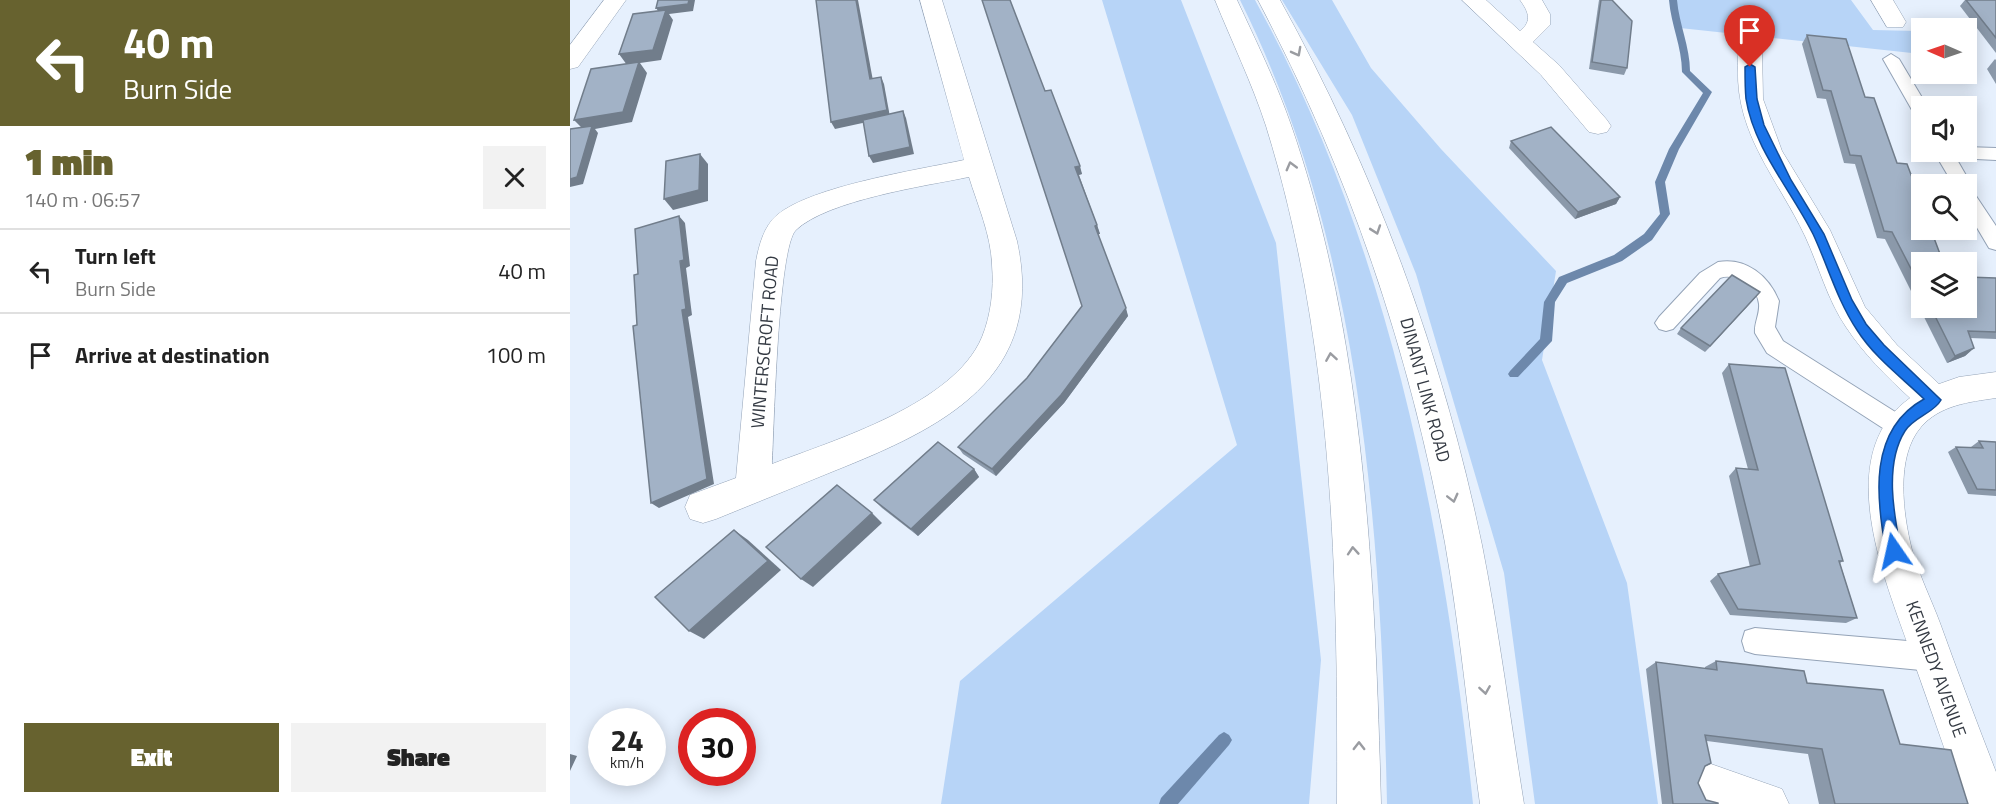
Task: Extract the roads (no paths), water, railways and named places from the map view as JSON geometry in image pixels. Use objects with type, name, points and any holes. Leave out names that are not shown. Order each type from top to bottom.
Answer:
[{"type":"street","points":[[570,62],[615,0]]},
{"type":"street","points":[[703,507],[876,440],[906,426],[948,400],[980,370],[1001,331],[1007,312],[1007,264],[1000,233],[931,0]]},
{"type":"street","points":[[1226,0],[1284,141],[1306,225],[1325,320],[1339,408],[1353,556],[1358,680],[1359,804]]},
{"type":"street","name":"DINANT LINK ROAD","points":[[1269,0],[1312,79],[1344,149],[1368,208],[1402,305],[1456,510],[1502,804]]},
{"type":"street","points":[[1473,0],[1575,97],[1598,126]]},
{"type":"street","points":[[1518,41],[1534,33],[1539,27],[1541,14],[1531,0]]},
{"type":"street","points":[[1882,0],[1895,22]]},
{"type":"street","points":[[1750,48],[1752,99],[1759,125],[1786,180],[1818,234],[1846,301],[1862,328],[1880,349],[1934,400]]},
{"type":"street","name":"WINTERSCROFT ROAD","points":[[753,487],[769,275],[773,245],[778,233],[797,214],[823,203],[979,166]]},
{"type":"street","name":"KENNEDY AVENUE","points":[[1986,804],[1894,551],[1886,512],[1888,459],[1900,427],[1918,409],[1934,400],[1958,391],[1996,385]]},
{"type":"street","points":[[1711,786],[1767,804]]},
{"type":"lane","points":[[1891,59],[1912,96]]},
{"type":"lane","points":[[1977,153],[1996,154]]},
{"type":"lane","points":[[1977,211],[1996,243]]},
{"type":"lane","points":[[1666,323],[1713,272],[1727,269],[1742,272],[1758,283],[1768,299],[1769,314],[1764,320],[1764,329],[1775,347],[1900,427]]},
{"type":"lane","points":[[1755,640],[1931,657]]},
{"type":"waterway","points":[[1514,374],[1546,341],[1550,302],[1563,280],[1618,258],[1648,237],[1665,214],[1660,182],[1674,149],[1708,92],[1686,72],[1685,54],[1675,18],[1673,0]]},
{"type":"waterway","points":[[1167,804],[1224,740]]}]
